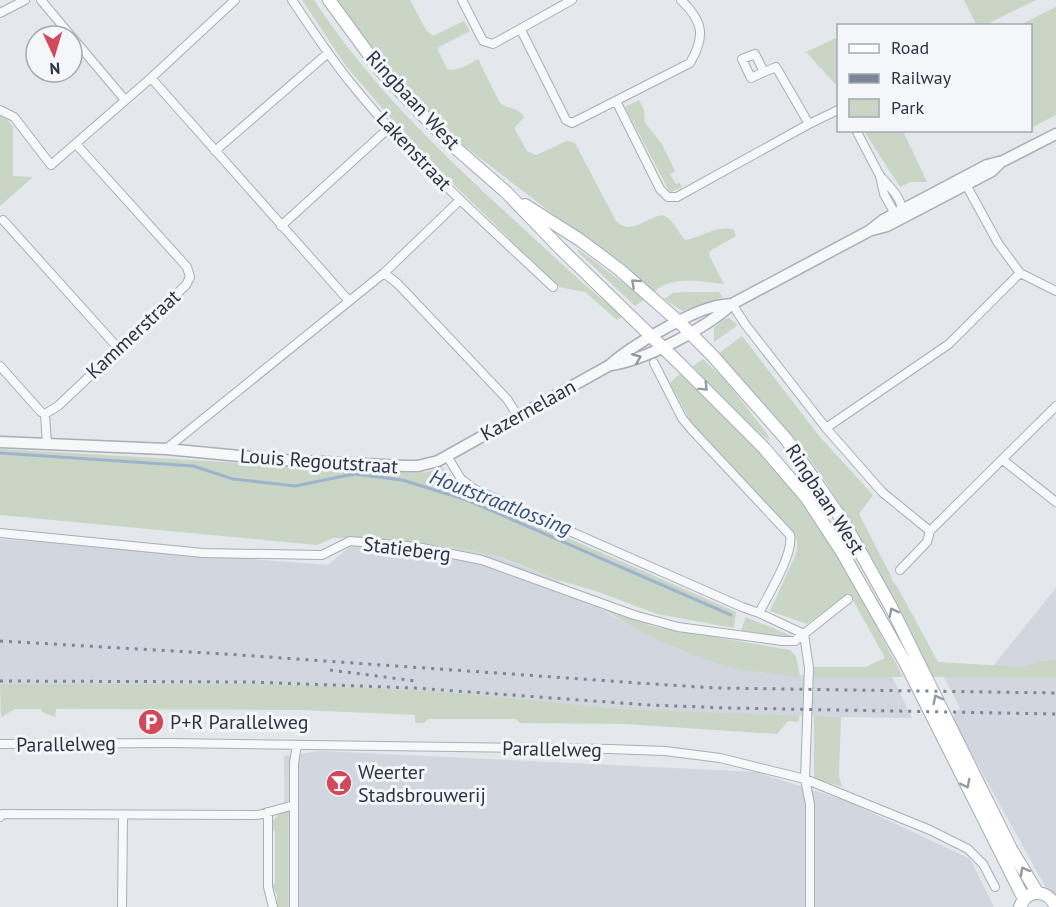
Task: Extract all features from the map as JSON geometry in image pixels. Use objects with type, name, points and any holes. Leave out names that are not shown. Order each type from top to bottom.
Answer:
[{"type":"main road","name":"Ringbaan West","points":[[329,0],[381,71],[451,144],[506,192],[764,448],[806,497],[830,533],[906,664],[1022,903]]},
{"type":"main road","name":"Ringbaan West","points":[[506,192],[580,240],[620,270],[679,322],[786,439],[843,521],[891,607],[1011,849],[1037,892]]},
{"type":"main road","points":[[1022,903],[1037,892],[1052,899],[1056,907]]},
{"type":"street","points":[[0,13],[25,0]]},
{"type":"street","points":[[41,0],[62,24]]},
{"type":"street","name":"Lakenstraat","points":[[292,0],[351,83],[390,127],[460,200],[553,287]]},
{"type":"street","points":[[462,0],[483,41],[492,44],[572,0]]},
{"type":"street","points":[[521,30],[566,120],[572,123],[690,63],[699,44],[700,26],[695,14],[681,0]]},
{"type":"street","points":[[0,110],[14,117],[51,165],[151,78],[232,1]]},
{"type":"street","points":[[84,50],[125,100]]},
{"type":"street","points":[[215,151],[328,53]]},
{"type":"street","points":[[764,72],[776,67],[809,124]]},
{"type":"street","points":[[151,78],[349,301]]},
{"type":"street","points":[[616,101],[660,189],[668,197],[677,197],[837,110]]},
{"type":"street","points":[[281,226],[390,127]]},
{"type":"street","points":[[857,132],[880,176],[892,189],[900,213]]},
{"type":"street","name":"Kazernelaan","points":[[610,364],[628,362],[661,347],[716,318],[732,304],[869,231],[887,226],[900,213],[964,181],[992,171],[1003,161],[1056,134]]},
{"type":"street","name":"Kammerstraat","points":[[45,414],[58,406],[186,285],[190,278],[187,267],[76,144]]},
{"type":"street","points":[[964,181],[998,243],[1020,273],[1056,291]]},
{"type":"street","points":[[166,449],[384,273],[460,200]]},
{"type":"street","points":[[3,220],[118,348]]},
{"type":"street","points":[[384,273],[398,284],[507,399],[518,416]]},
{"type":"street","points":[[826,428],[949,344],[1020,273]]},
{"type":"street","points":[[732,304],[826,428],[882,492],[930,531]]},
{"type":"street","name":"Kazernelaan","points":[[447,456],[610,364],[622,354],[679,322],[713,307],[732,304]]},
{"type":"street","points":[[654,363],[682,418],[790,535],[792,542],[788,553],[759,613]]},
{"type":"street","points":[[0,366],[45,414],[47,444]]},
{"type":"street","points":[[900,570],[927,542],[930,531],[1056,406]]},
{"type":"street","name":"Louis Regoutstraat","points":[[0,442],[166,449],[283,460],[405,466],[430,464],[447,456]]},
{"type":"street","points":[[447,456],[461,479],[474,489],[804,634]]},
{"type":"street","points":[[1003,460],[1056,502]]},
{"type":"street","name":"Statieberg","points":[[0,532],[203,553],[322,555],[350,541],[417,547],[482,560],[634,615],[678,627],[782,641],[795,641],[804,634]]},
{"type":"street","points":[[804,634],[848,599]]},
{"type":"street","points":[[804,634],[809,668],[805,779],[810,804],[810,907]]},
{"type":"street","name":"Parallelweg","points":[[0,744],[170,743],[665,751],[720,758],[805,779],[930,830],[968,849],[983,864],[995,887]]},
{"type":"street","points":[[294,907],[294,763],[297,745]]},
{"type":"street","points":[[0,817],[3,814],[258,815],[294,805]]},
{"type":"street","points":[[268,812],[268,887],[273,907]]},
{"type":"street","points":[[122,907],[123,815]]},
{"type":"shaded area","points":[[0,539],[328,565],[353,544],[408,542],[493,555],[557,580],[612,616],[678,649],[759,672],[782,675],[892,677],[912,718],[779,716],[622,709],[448,692],[360,687],[264,684],[0,684]]},
{"type":"shaded area","points":[[1056,588],[1056,906],[952,718],[960,708],[944,677],[984,677]]},
{"type":"shaded area","points":[[321,751],[756,772],[847,801],[970,859],[994,907],[285,907],[284,756]]},
{"type":"green space","points":[[302,0],[314,0],[382,89],[432,142],[567,269],[623,316],[617,320],[585,292],[559,287],[448,179],[401,130],[346,66]]},
{"type":"green space","points":[[337,0],[410,0],[426,30],[433,36],[464,21],[470,31],[439,47],[438,50],[447,69],[459,68],[478,59],[500,103],[518,110],[523,115],[524,118],[514,128],[527,151],[536,155],[567,141],[575,143],[616,221],[621,225],[627,227],[638,225],[662,215],[670,219],[686,240],[716,230],[734,230],[736,236],[710,251],[709,255],[724,284],[678,281],[669,283],[654,292],[458,141],[389,70]]},
{"type":"green space","points":[[964,0],[1036,0],[987,24],[976,24]]},
{"type":"green space","points":[[1056,7],[1056,115],[1032,127],[1032,24],[1022,24]]},
{"type":"green space","points":[[837,37],[837,86],[806,52]]},
{"type":"green space","points":[[639,100],[644,110],[645,123],[662,144],[675,171],[670,174],[676,184],[680,183],[682,187],[671,192],[625,107]]},
{"type":"green space","points":[[0,115],[4,115],[13,127],[13,176],[33,177],[0,206]]},
{"type":"green space","points":[[865,132],[903,132],[927,182],[910,182],[900,187]]},
{"type":"green space","points":[[578,249],[645,299],[635,306],[577,251]]},
{"type":"green space","points":[[719,292],[723,297],[682,311],[664,299],[673,293]]},
{"type":"green space","points":[[729,318],[738,325],[714,342],[714,328],[724,319]]},
{"type":"green space","points":[[742,336],[820,437],[873,495],[859,514],[892,580],[938,662],[1024,667],[1037,662],[1056,660],[1056,678],[933,677],[886,584],[833,493],[783,425],[718,354]]},
{"type":"green space","points":[[703,359],[726,381],[768,435],[770,441],[718,394],[693,366]]},
{"type":"green space","points":[[683,371],[761,451],[805,503],[857,589],[903,677],[814,677],[814,667],[866,667],[885,658],[849,593],[807,624],[770,611],[797,550],[794,534],[693,426],[670,383]]},
{"type":"green space","points":[[0,449],[415,473],[441,467],[448,471],[459,490],[736,612],[734,628],[657,614],[596,591],[557,580],[493,555],[450,547],[360,538],[333,538],[317,545],[0,515]]},
{"type":"green space","points":[[583,596],[652,626],[790,650],[796,656],[800,677],[742,669],[705,659],[650,636]]},
{"type":"green space","points":[[746,617],[792,636],[786,638],[741,630]]},
{"type":"green space","points":[[0,684],[264,684],[360,687],[448,692],[622,709],[799,716],[798,722],[788,721],[777,734],[626,724],[520,723],[516,719],[428,719],[424,723],[415,723],[415,715],[302,710],[56,709],[55,717],[42,712],[41,709],[15,709],[1,717]]},
{"type":"green space","points":[[814,716],[841,717],[839,776],[842,787],[814,778]]},
{"type":"green space","points":[[283,812],[288,812],[288,907],[277,907],[277,895],[272,886],[275,883],[275,831],[272,828],[272,822]]},
{"type":"waterway","name":"Houtstraatlossing","points":[[0,453],[193,466],[233,479],[295,486],[354,474],[402,480],[467,500],[731,615]]},
{"type":"railway","points":[[0,641],[716,688],[1056,693]]},
{"type":"railway","points":[[330,670],[416,681]]},
{"type":"railway","points":[[0,681],[250,682],[415,688],[649,705],[1056,714]]},
{"type":"place","name":"P+R Parallelweg","points":[[151,722]]},
{"type":"place","name":"Weerter Stadsbrouwerij","points":[[339,783]]}]
